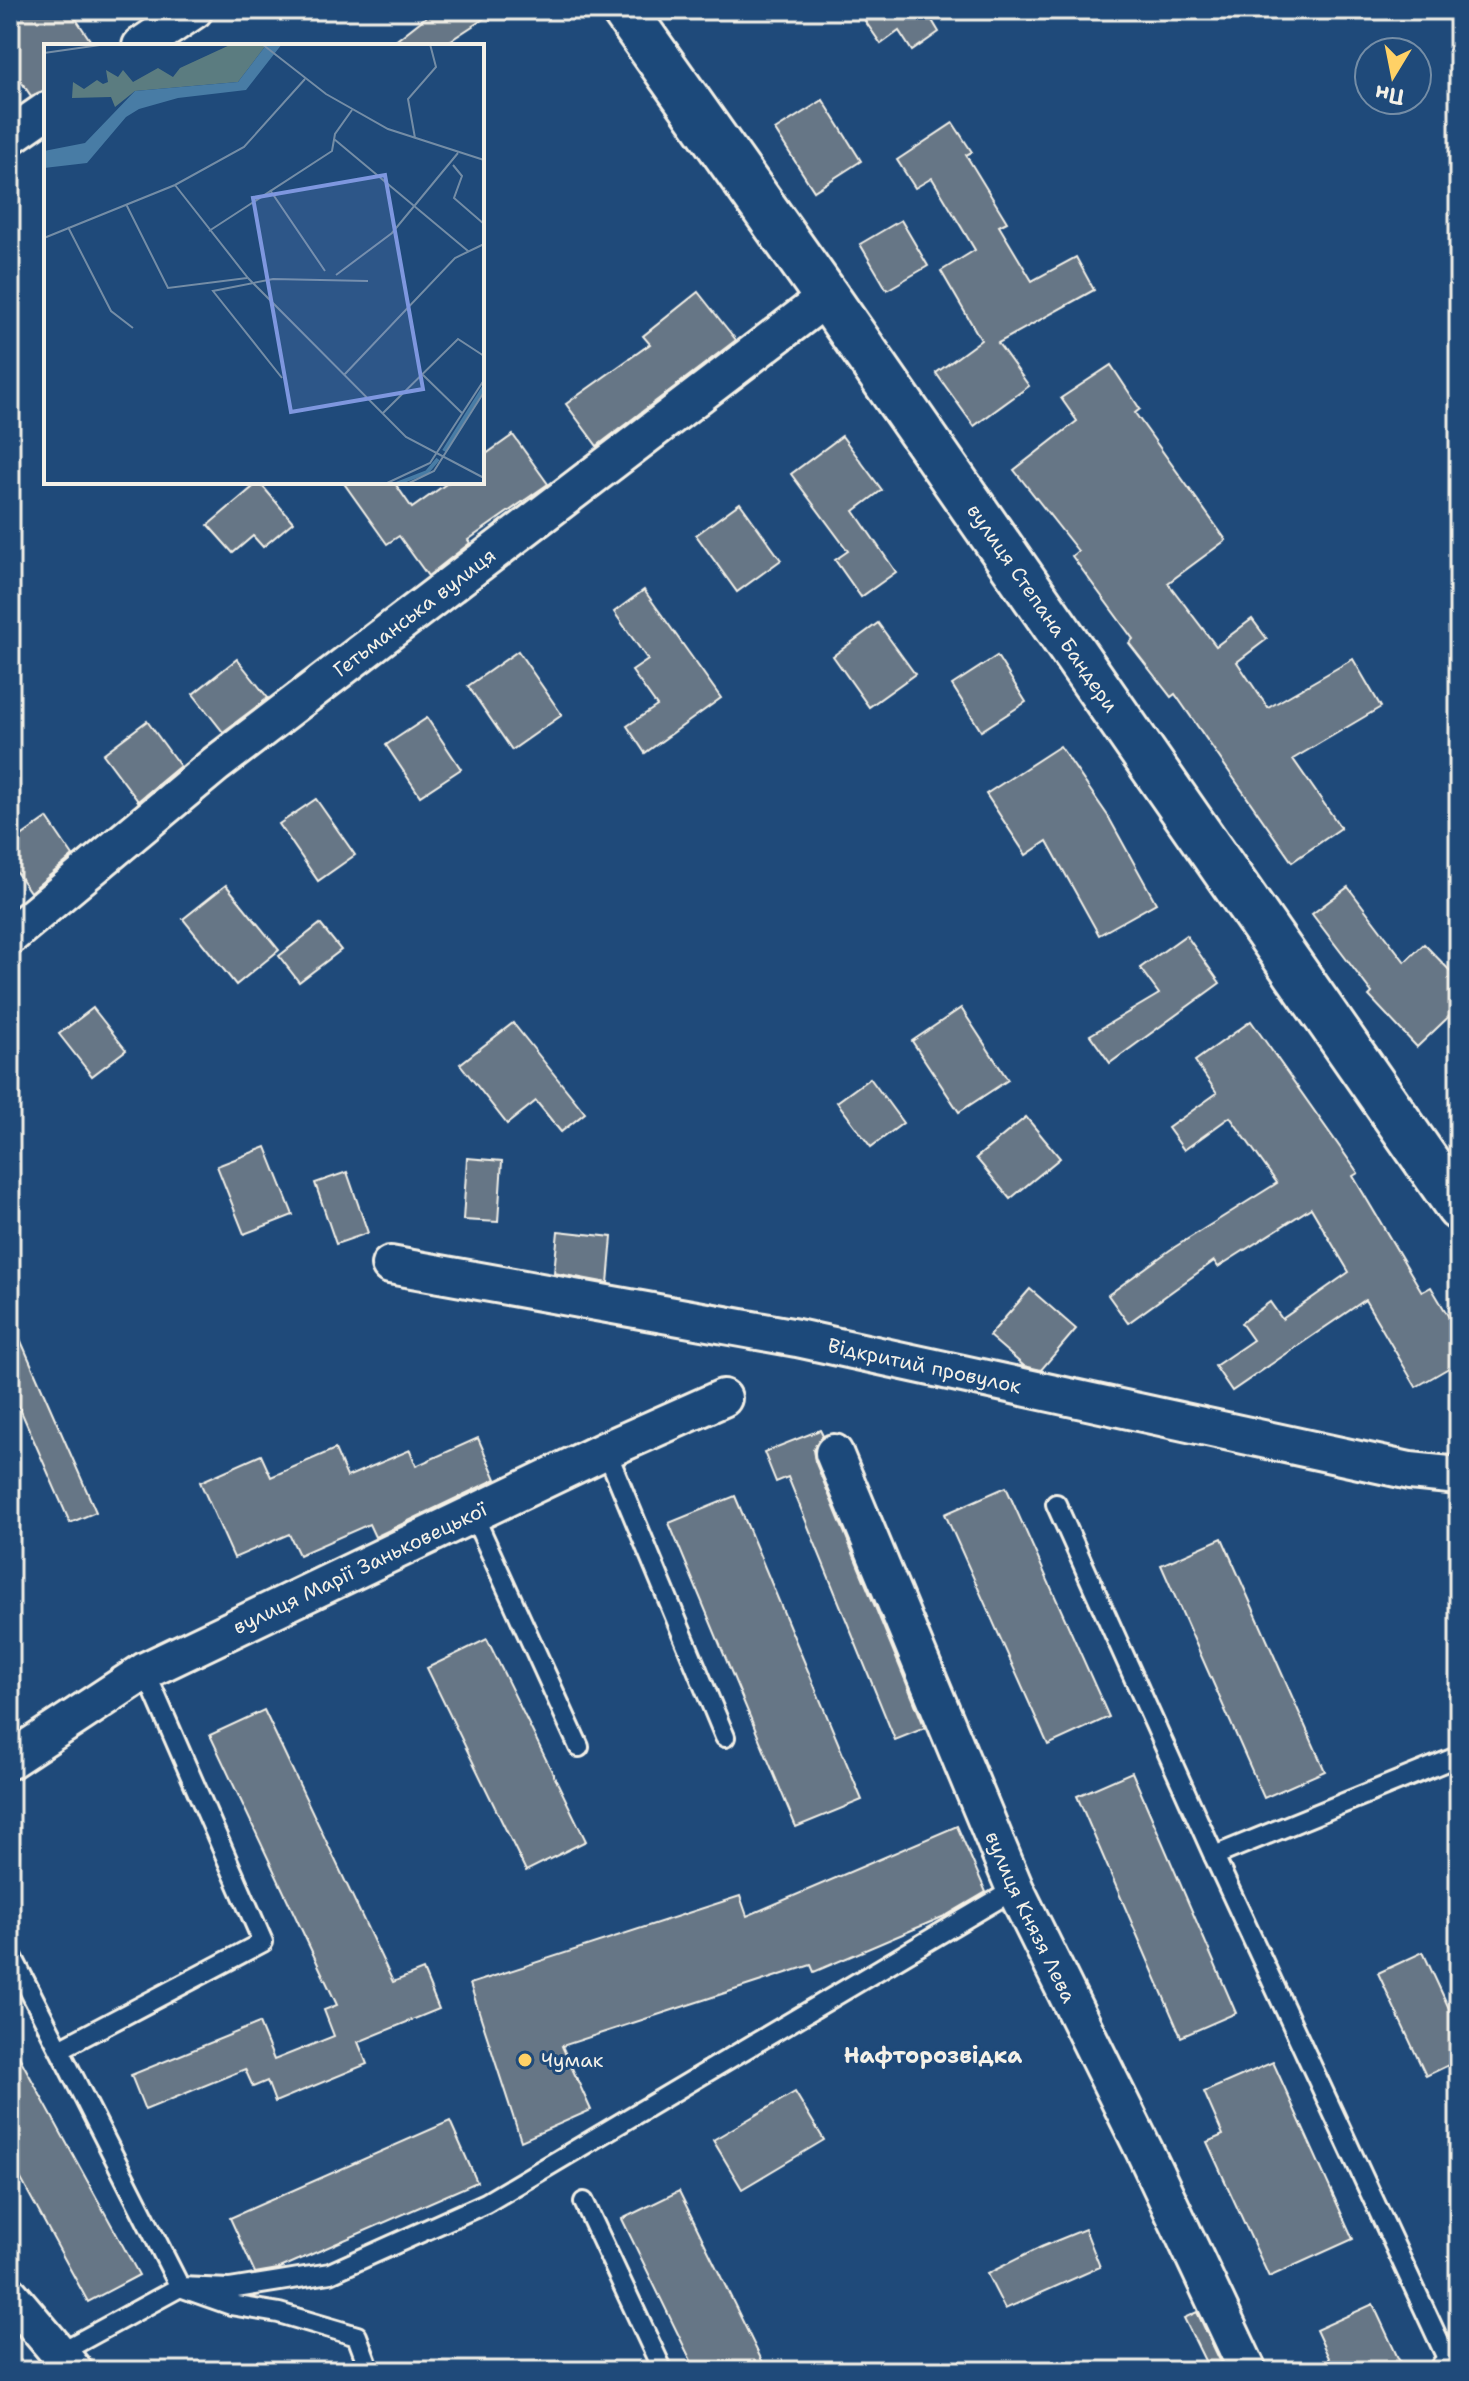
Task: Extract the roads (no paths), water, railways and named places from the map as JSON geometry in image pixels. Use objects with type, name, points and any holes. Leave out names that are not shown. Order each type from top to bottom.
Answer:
[{"type":"street","points":[[144,44],[194,10]]},
{"type":"street","name":"вулиця Степана Бандери","points":[[624,10],[827,297],[1459,1208]]},
{"type":"street","points":[[10,136],[44,112]]},
{"type":"street","name":"Гетьманська вулиця","points":[[10,936],[216,764],[827,297]]},
{"type":"street","name":"Відкритий провулок","points":[[390,1265],[797,1338],[1410,1471],[1459,1476]]},
{"type":"street","name":"вулиця Марії Заньковецької","points":[[10,1760],[145,1671],[606,1450],[723,1398]]},
{"type":"street","name":"вулиця Князя Лева","points":[[834,1453],[1015,1889],[1146,2154],[1248,2371]]},
{"type":"street","points":[[10,2295],[66,2362]]},
{"type":"lane","points":[[606,1450],[725,1737]]},
{"type":"lane","points":[[1056,1504],[1214,1856],[1453,2369]]},
{"type":"lane","points":[[473,1514],[579,1747]]},
{"type":"lane","points":[[60,2049],[263,1942],[145,1671]]},
{"type":"lane","points":[[1214,1856],[1459,1756]]},
{"type":"lane","points":[[66,2362],[180,2287],[230,2289],[330,2273],[486,2203],[1015,1889]]},
{"type":"lane","points":[[10,1952],[180,2287],[218,2301],[279,2313],[357,2336],[370,2371]]},
{"type":"lane","points":[[584,2202],[663,2371]]},
{"type":"place","name":"Чумак","points":[[525,2060]]},
{"type":"district","name":"Нафторозвідка","points":[[933,2055]]}]
